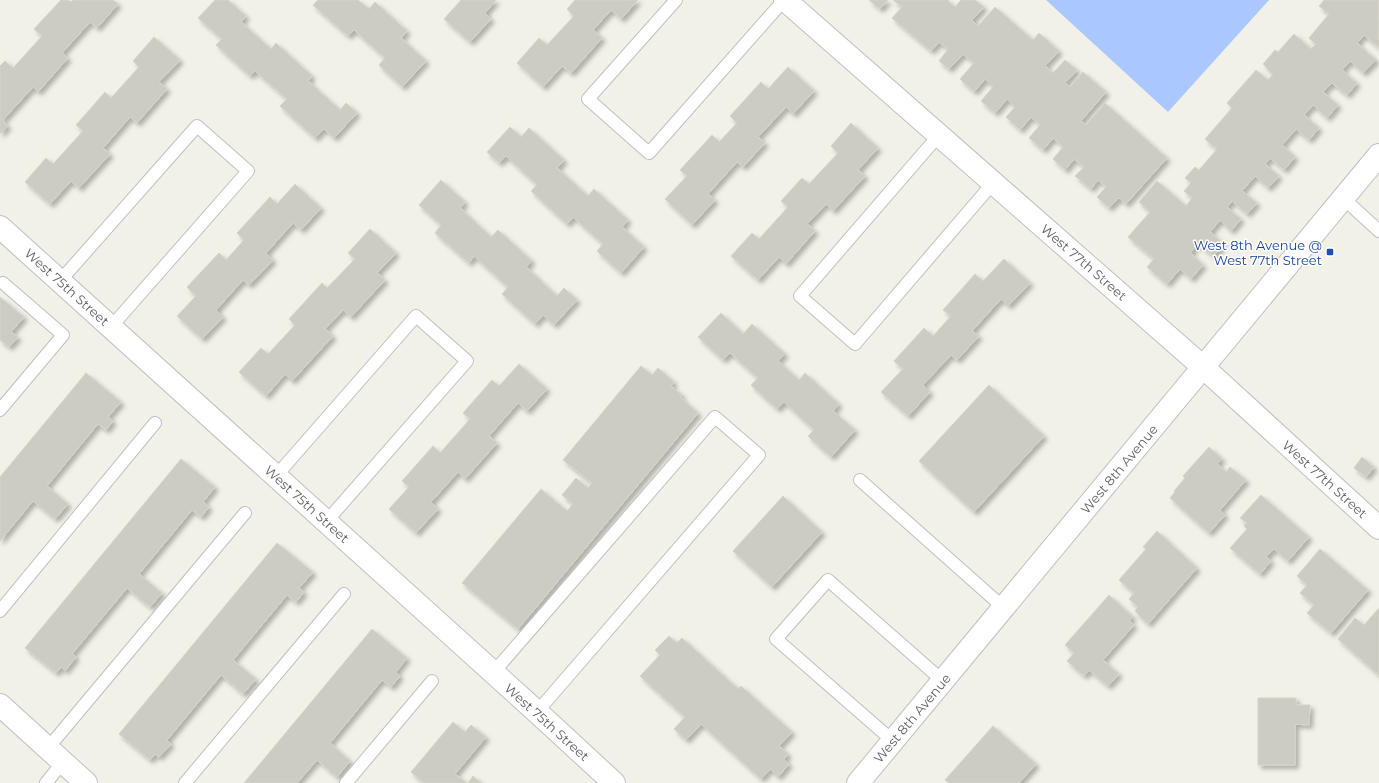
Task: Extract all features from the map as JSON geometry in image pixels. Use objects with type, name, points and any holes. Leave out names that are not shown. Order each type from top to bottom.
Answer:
[{"type":"street","name":"West 77th Street","points":[[785,0],[1203,367],[1379,528]]},
{"type":"street","name":"West 8th Avenue","points":[[858,783],[1379,155]]},
{"type":"street","name":"West 75th Street","points":[[0,227],[614,783]]},
{"type":"street","points":[[2,713],[56,755],[86,783]]},
{"type":"lane","points":[[676,0],[588,99],[649,153],[785,0]]},
{"type":"lane","points":[[60,281],[197,126],[248,171],[111,327]]},
{"type":"lane","points":[[939,135],[800,296],[855,344],[994,183]]},
{"type":"lane","points":[[1343,198],[1379,231]]},
{"type":"lane","points":[[0,410],[62,335],[2,284]]},
{"type":"lane","points":[[276,476],[416,316],[467,361],[326,522]]},
{"type":"lane","points":[[493,673],[715,417],[759,455],[537,712]]},
{"type":"lane","points":[[0,611],[155,423]]},
{"type":"lane","points":[[860,480],[1004,608]]},
{"type":"lane","points":[[46,783],[56,755],[245,513]]},
{"type":"lane","points":[[893,741],[776,638],[828,580],[943,680]]},
{"type":"lane","points":[[185,783],[344,594]]},
{"type":"lane","points":[[346,783],[432,681]]},
{"type":"water","points":[[1046,0],[1269,0],[1168,112]]},
{"type":"building","points":[[61,0],[68,0],[71,2],[73,0],[113,0],[118,4],[97,28],[90,22],[62,53],[68,58],[38,92],[33,87],[2,121],[8,126],[0,134],[0,66],[5,61],[13,68],[42,36],[34,29]]},
{"type":"building","points":[[215,0],[228,0],[246,16],[241,22],[271,49],[276,43],[312,76],[308,81],[340,110],[346,103],[357,113],[334,138],[324,129],[315,138],[280,106],[287,99],[255,71],[250,76],[216,45],[222,39],[198,18]]},
{"type":"building","points":[[318,0],[358,0],[369,9],[375,2],[407,31],[401,38],[426,61],[402,87],[379,65],[385,58],[354,30],[348,36],[313,5]]},
{"type":"building","points":[[461,0],[496,0],[485,13],[491,19],[470,42],[444,19]]},
{"type":"building","points":[[575,0],[638,0],[621,19],[611,10],[593,30],[602,38],[571,73],[562,66],[543,87],[517,63],[539,38],[547,45],[574,16],[567,9]]},
{"type":"building","points":[[869,0],[888,0],[880,9]]},
{"type":"building","points":[[893,0],[949,0],[948,1],[955,7],[961,0],[975,0],[984,7],[972,20],[978,26],[995,7],[1033,40],[1039,33],[1059,51],[1045,66],[1053,73],[1065,60],[1077,70],[1065,83],[1070,87],[1083,72],[1106,92],[1081,121],[1086,125],[1105,103],[1167,158],[1126,204],[1119,198],[1109,208],[1097,197],[1106,187],[1098,180],[1091,189],[1075,176],[1084,167],[1074,159],[1065,170],[1053,159],[1063,147],[1053,138],[1043,150],[1029,138],[1040,125],[1031,117],[1020,130],[1006,117],[1015,107],[1007,99],[995,113],[981,101],[993,87],[985,79],[974,92],[960,79],[974,63],[963,54],[949,69],[939,61],[948,49],[939,42],[931,51],[892,18],[902,7]]},
{"type":"building","points":[[1324,0],[1379,0],[1379,48],[1364,35],[1357,43],[1376,60],[1363,73],[1350,61],[1342,70],[1357,83],[1347,95],[1332,83],[1323,92],[1338,105],[1327,118],[1313,105],[1304,115],[1319,128],[1309,140],[1296,129],[1282,145],[1295,157],[1284,170],[1270,158],[1265,164],[1279,176],[1268,188],[1255,176],[1242,191],[1257,203],[1247,214],[1232,201],[1227,207],[1241,219],[1231,231],[1220,220],[1210,232],[1224,244],[1213,256],[1198,243],[1190,253],[1203,265],[1191,279],[1180,269],[1167,284],[1147,267],[1154,259],[1128,237],[1150,212],[1139,202],[1157,181],[1186,206],[1192,198],[1184,191],[1191,183],[1185,178],[1195,167],[1199,170],[1217,149],[1205,139],[1232,108],[1227,103],[1256,70],[1268,80],[1273,74],[1263,64],[1275,50],[1278,52],[1294,34],[1311,49],[1316,44],[1309,38],[1329,14],[1319,6]]},
{"type":"building","points":[[154,37],[180,60],[159,82],[167,89],[137,123],[130,117],[103,148],[110,154],[79,188],[71,181],[50,204],[25,182],[46,158],[53,164],[83,131],[76,125],[105,92],[111,98],[139,67],[133,61]]},
{"type":"building","points":[[788,67],[814,91],[793,114],[786,107],[758,137],[765,143],[743,167],[737,162],[708,194],[715,200],[692,225],[665,199],[687,176],[680,170],[712,135],[719,142],[737,123],[730,116],[761,82],[768,89]]},
{"type":"building","points":[[851,123],[878,148],[858,170],[865,176],[833,211],[826,204],[807,224],[815,231],[786,264],[779,257],[758,280],[731,256],[752,233],[759,239],[788,207],[781,201],[802,178],[809,184],[838,153],[831,146]]},
{"type":"building","points":[[510,127],[521,137],[529,128],[564,160],[557,168],[588,196],[594,189],[628,220],[622,227],[644,247],[621,273],[597,251],[603,244],[573,217],[567,224],[531,191],[537,185],[506,156],[499,163],[487,152]]},
{"type":"building","points":[[441,180],[465,202],[460,208],[491,237],[498,230],[532,261],[526,267],[557,296],[564,288],[577,300],[554,325],[543,315],[535,324],[502,294],[508,287],[474,256],[469,263],[435,233],[441,225],[419,205]]},
{"type":"building","points":[[295,184],[321,208],[301,230],[293,223],[266,253],[273,260],[249,285],[243,280],[216,310],[223,317],[202,339],[177,316],[196,296],[187,287],[219,253],[226,260],[244,240],[237,233],[270,197],[277,204]]},
{"type":"building","points":[[370,229],[396,253],[377,273],[385,280],[351,317],[343,310],[325,329],[333,336],[292,381],[285,374],[266,396],[239,372],[261,348],[268,354],[295,325],[289,319],[322,283],[327,288],[355,259],[348,253]]},
{"type":"building","points":[[1004,259],[1030,283],[1008,306],[1001,299],[972,331],[979,336],[957,360],[951,355],[923,385],[930,392],[908,416],[881,392],[903,369],[894,361],[924,328],[933,336],[951,316],[943,310],[975,274],[983,281]]},
{"type":"building","points":[[0,297],[24,317],[11,332],[18,337],[9,347],[0,340]]},
{"type":"building","points":[[721,313],[743,334],[752,324],[785,354],[778,361],[799,380],[805,373],[839,404],[833,411],[855,430],[831,457],[808,436],[814,430],[784,402],[777,409],[751,385],[758,378],[730,353],[723,360],[698,337]]},
{"type":"building","points":[[519,364],[547,389],[527,411],[518,403],[489,436],[497,443],[465,479],[458,472],[431,502],[438,509],[416,533],[389,509],[409,487],[402,481],[433,446],[440,453],[470,419],[463,413],[492,380],[499,386]]},
{"type":"building","points":[[641,366],[652,375],[658,368],[674,382],[671,386],[682,395],[680,397],[698,413],[518,629],[462,583],[541,489],[567,511],[573,504],[562,495],[576,478],[588,488],[592,483],[563,460]]},
{"type":"building","points":[[86,373],[121,402],[108,417],[113,421],[106,430],[98,424],[47,486],[68,504],[55,519],[33,501],[0,541],[0,477]]},
{"type":"building","points":[[989,385],[1044,436],[974,512],[919,461]]},
{"type":"building","points":[[1209,447],[1222,459],[1217,464],[1226,472],[1230,467],[1246,480],[1220,510],[1225,515],[1209,533],[1170,498],[1185,478],[1183,476]]},
{"type":"building","points":[[1362,457],[1374,467],[1366,477],[1354,468]]},
{"type":"building","points":[[181,459],[215,487],[203,502],[209,507],[201,517],[192,510],[139,574],[162,593],[150,607],[127,588],[72,654],[76,657],[65,671],[61,667],[56,673],[25,648]]},
{"type":"building","points":[[1261,495],[1309,537],[1288,561],[1274,549],[1266,557],[1271,561],[1260,574],[1230,548],[1247,529],[1244,526],[1247,523],[1240,518]]},
{"type":"building","points":[[783,496],[822,532],[772,587],[733,551]]},
{"type":"building","points":[[1157,531],[1197,568],[1148,624],[1135,611],[1138,607],[1129,599],[1134,593],[1119,580],[1146,549],[1143,547]]},
{"type":"building","points":[[277,543],[313,572],[299,588],[304,592],[296,602],[287,595],[233,660],[256,679],[243,694],[221,675],[167,740],[171,744],[159,757],[155,754],[150,760],[119,734]]},
{"type":"building","points":[[1320,549],[1368,590],[1331,633],[1307,613],[1314,605],[1300,593],[1307,585],[1297,576]]},
{"type":"building","points":[[1109,595],[1133,617],[1129,621],[1134,625],[1103,660],[1119,674],[1108,686],[1089,670],[1084,676],[1067,661],[1074,653],[1065,645]]},
{"type":"building","points":[[1379,608],[1379,675],[1338,639],[1355,618],[1364,625]]},
{"type":"building","points":[[372,629],[407,658],[396,672],[400,676],[391,687],[382,680],[330,743],[350,761],[337,777],[317,760],[297,783],[244,783]]},
{"type":"building","points":[[669,636],[677,643],[682,638],[738,689],[741,686],[792,732],[779,746],[788,754],[784,759],[789,764],[778,777],[770,769],[761,779],[701,724],[686,740],[674,729],[685,717],[640,676],[660,655],[655,650]]},
{"type":"building","points":[[1258,698],[1296,698],[1296,705],[1310,705],[1309,725],[1295,724],[1295,765],[1258,765]]},
{"type":"building","points":[[453,722],[465,732],[471,725],[486,737],[455,774],[467,783],[424,783],[411,772]]},
{"type":"building","points":[[993,726],[1036,764],[1019,783],[949,783],[945,780]]},
{"type":"building","points":[[473,776],[481,783],[468,783]]},
{"type":"place","name":"West 8th Avenue @ West 77th Street","points":[[1330,252]]}]
